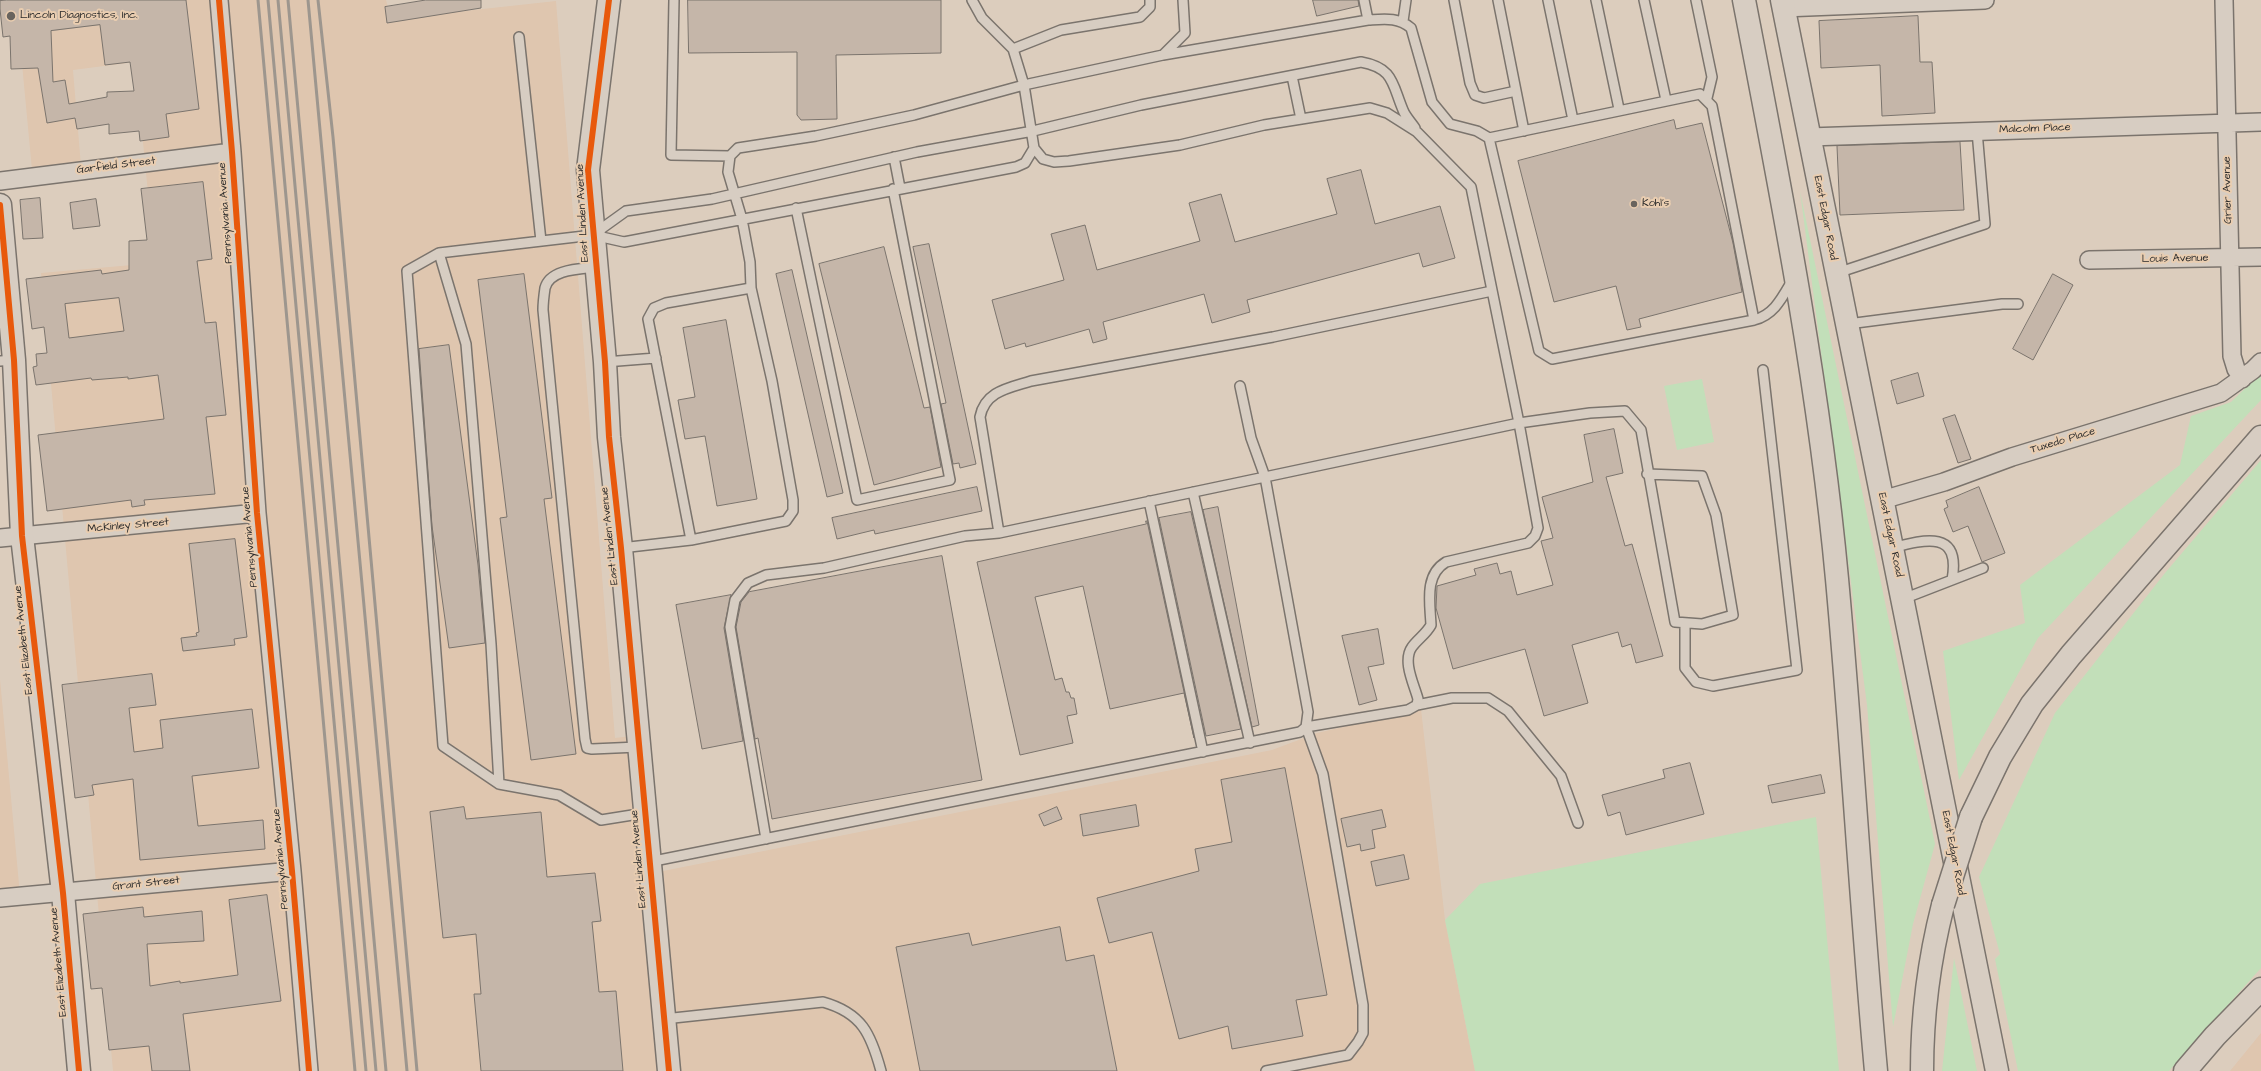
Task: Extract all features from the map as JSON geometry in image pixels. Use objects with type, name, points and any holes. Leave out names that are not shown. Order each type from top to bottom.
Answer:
[{"type":"main road","name":"East Linden Avenue","points":[[609,0],[588,170],[605,362],[609,437],[622,548],[638,747],[669,1071]]},
{"type":"main road","points":[[1744,0],[1796,272],[1815,394],[1837,578],[1876,1071]]},
{"type":"main road","name":"East Edgar Road","points":[[1783,4],[1997,1071]]},
{"type":"main road","name":"East Elizabeth Avenue","points":[[0,206],[7,360],[22,536],[63,892],[79,1071]]},
{"type":"main road","points":[[1922,1071],[1925,994],[1931,956],[1943,905],[1971,817],[2000,757],[2032,704],[2071,655],[2261,437]]},
{"type":"main road","points":[[2185,1071],[2215,1036],[2261,989]]},
{"type":"street","name":"Pennsylvania Avenue","points":[[219,0],[232,152],[257,513],[292,871],[309,1071]]},
{"type":"street","points":[[1783,4],[1985,0]]},
{"type":"street","name":"Grier Avenue","points":[[2224,0],[2232,356],[2236,369],[2242,379]]},
{"type":"street","name":"Malcolm Place","points":[[1809,137],[2261,122]]},
{"type":"street","name":"Garfield Street","points":[[0,181],[232,152]]},
{"type":"street","name":"Louis Avenue","points":[[2089,260],[2261,257]]},
{"type":"street","name":"Tuxedo Place","points":[[1882,500],[1944,482],[2012,457],[2221,393],[2242,379],[2261,362]]},
{"type":"street","name":"McKinley Street","points":[[0,538],[257,513]]},
{"type":"street","name":"Grant Street","points":[[0,898],[292,871]]},
{"type":"lane","points":[[674,0],[671,155],[730,156]]},
{"type":"lane","points":[[645,813],[601,820],[560,795],[499,784],[443,746],[407,271],[439,253],[593,235],[624,242],[897,188],[1016,167],[1025,163],[1034,148],[1033,131],[1024,85],[1013,49],[982,18],[972,0]]},
{"type":"lane","points":[[1013,49],[1060,30],[1140,17],[1150,7],[1150,0]]},
{"type":"lane","points":[[1163,55],[1185,33],[1183,0]]},
{"type":"lane","points":[[1364,0],[1368,20]]},
{"type":"lane","points":[[1403,21],[1406,0]]},
{"type":"lane","points":[[1454,0],[1470,83],[1475,95],[1484,98],[1516,91]]},
{"type":"lane","points":[[1498,0],[1524,131]]},
{"type":"lane","points":[[1548,0],[1573,120]]},
{"type":"lane","points":[[1596,0],[1620,110]]},
{"type":"lane","points":[[1644,0],[1666,100]]},
{"type":"lane","points":[[1696,0],[1712,77],[1707,98]]},
{"type":"lane","points":[[622,548],[691,540],[786,521],[793,511],[793,500],[772,381],[751,288],[750,262],[742,219],[728,172],[730,156],[738,148],[816,136],[914,115],[1024,85],[1163,55],[1368,20],[1403,21],[1411,28],[1432,102],[1440,113],[1450,124],[1477,131],[1489,138],[1692,94],[1700,94],[1707,98],[1712,106],[1754,320]]},
{"type":"lane","points":[[519,37],[542,241]]},
{"type":"lane","points":[[593,235],[626,211],[712,199],[894,157],[1033,131],[1141,105],[1361,62],[1377,66],[1389,74],[1403,111],[1417,132],[1471,187],[1519,423],[1538,528],[1535,536],[1528,543],[1446,562],[1433,574],[1430,586],[1431,625],[1408,655],[1408,664],[1418,699],[1417,705]]},
{"type":"lane","points":[[1292,76],[1301,119]]},
{"type":"lane","points":[[1034,148],[1043,159],[1054,162],[1069,161],[1180,145],[1264,125],[1370,108],[1387,113],[1417,132]]},
{"type":"lane","points":[[1836,273],[1985,224],[1978,131]]},
{"type":"lane","points":[[1489,138],[1539,351],[1552,359],[1764,317],[1772,311],[1782,298],[1796,272]]},
{"type":"lane","points":[[796,208],[857,500],[950,480],[897,188],[894,157]]},
{"type":"lane","points":[[439,253],[466,344],[491,644],[499,784]]},
{"type":"lane","points":[[596,267],[567,271],[555,276],[546,286],[542,310],[585,739],[587,748],[592,749],[638,747]]},
{"type":"lane","points":[[691,540],[648,320],[654,308],[666,303],[751,288]]},
{"type":"lane","points":[[999,533],[980,417],[982,405],[998,392],[1031,380],[1273,337],[1492,291]]},
{"type":"lane","points":[[1848,324],[2002,304],[2018,304]]},
{"type":"lane","points":[[605,362],[656,358]]},
{"type":"lane","points":[[1685,623],[1685,668],[1696,682],[1713,686],[1797,670],[1763,370]]},
{"type":"lane","points":[[1240,386],[1251,438],[1265,477],[1308,712],[1306,727],[1323,774],[1363,1005],[1364,1022],[1358,1042],[1348,1055],[1266,1071]]},
{"type":"lane","points":[[766,839],[730,627],[736,600],[748,583],[766,575],[824,568],[965,536],[999,533],[1519,423],[1590,413],[1625,411],[1641,430],[1647,474],[1664,553],[1675,622],[1702,624],[1733,615],[1716,515],[1702,476],[1647,474]]},
{"type":"lane","points":[[1193,492],[1250,743]]},
{"type":"lane","points":[[1149,501],[1204,752]]},
{"type":"lane","points":[[1892,548],[1923,540],[1937,540],[1948,547],[1952,554],[1954,568],[1952,580]]},
{"type":"lane","points":[[1903,599],[1983,568]]},
{"type":"lane","points":[[649,862],[1291,736],[1300,732],[1306,727],[1408,710],[1417,705],[1452,698],[1488,698],[1508,711],[1561,776],[1578,823]]},
{"type":"lane","points":[[664,1019],[823,1002],[841,1007],[856,1019],[873,1042],[881,1071]]},
{"type":"shaded area","points":[[16,0],[386,0],[391,19],[556,1],[615,738],[639,735],[653,873],[1272,750],[1317,733],[1421,709],[1445,920],[1475,1071],[113,1071],[41,273],[155,263],[135,62],[73,70],[81,166],[32,170]]},
{"type":"shaded area","points":[[0,679],[20,895],[0,896]]},
{"type":"shaded area","points":[[2261,1033],[2261,1071],[2230,1071]]},
{"type":"green space","points":[[1800,191],[1935,844],[1913,924],[1893,1027],[1867,705]]},
{"type":"green space","points":[[2261,373],[2261,400],[2038,638],[1959,780],[1943,651],[2025,623],[2020,585],[2180,465],[2191,416],[2231,402]]},
{"type":"green space","points":[[1702,379],[1714,442],[1677,450],[1664,386]]},
{"type":"green space","points":[[2261,460],[2261,968],[2169,1071],[2018,1071],[1995,959],[2000,954],[1979,877],[2055,713],[2165,573]]},
{"type":"green space","points":[[1816,817],[1839,1071],[1475,1071],[1445,920],[1480,884]]},
{"type":"green space","points":[[1954,958],[1977,1071],[1942,1071]]},
{"type":"building","points":[[186,0],[199,109],[166,114],[169,137],[140,141],[139,131],[109,134],[109,124],[77,129],[75,118],[47,123],[38,68],[11,69],[10,36],[3,37],[0,1]],"holes":[[[100,25],[105,65],[130,62],[134,91],[107,92],[107,97],[69,104],[65,80],[53,82],[51,31]]]},
{"type":"building","points":[[426,0],[481,0],[481,8],[387,23],[385,7]]},
{"type":"building","points":[[688,0],[941,0],[941,53],[836,55],[837,119],[801,120],[797,115],[797,52],[689,53]]},
{"type":"building","points":[[1313,0],[1358,0],[1359,6],[1317,16]]},
{"type":"building","points":[[1918,16],[1920,62],[1932,62],[1935,113],[1882,116],[1880,65],[1821,68],[1819,21]]},
{"type":"building","points":[[1674,120],[1676,129],[1702,123],[1733,243],[1742,292],[1639,319],[1641,327],[1627,330],[1616,286],[1554,302],[1518,161]]},
{"type":"building","points":[[1960,142],[1964,210],[1840,215],[1837,146]]},
{"type":"building","points":[[1361,170],[1375,224],[1440,206],[1455,258],[1423,267],[1419,253],[1247,300],[1250,312],[1212,323],[1204,294],[1103,322],[1107,339],[1093,343],[1089,329],[1026,347],[1025,343],[1005,349],[992,300],[1064,280],[1051,234],[1085,225],[1097,270],[1200,241],[1189,203],[1221,194],[1235,242],[1337,214],[1327,179]]},
{"type":"building","points":[[203,182],[212,259],[197,261],[205,323],[216,322],[226,415],[206,417],[215,494],[144,500],[145,505],[132,507],[131,500],[47,511],[38,435],[164,419],[158,375],[128,379],[128,377],[92,380],[91,378],[36,385],[33,367],[37,366],[36,354],[47,353],[44,327],[32,329],[26,279],[101,270],[102,274],[129,270],[129,241],[147,240],[141,189]],"holes":[[[119,298],[124,331],[69,338],[65,304]]]},
{"type":"building","points":[[40,198],[43,238],[23,239],[20,200]]},
{"type":"building","points":[[96,199],[100,226],[73,229],[70,203]]},
{"type":"building","points":[[929,244],[976,464],[960,468],[959,463],[953,464],[941,404],[946,403],[913,247]]},
{"type":"building","points":[[884,247],[924,408],[930,407],[941,467],[874,485],[819,264]]},
{"type":"building","points":[[792,270],[843,493],[827,497],[776,274]]},
{"type":"building","points":[[524,274],[552,498],[544,499],[576,754],[531,760],[500,518],[507,517],[478,280]]},
{"type":"building","points":[[2053,274],[2073,285],[2033,360],[2013,349]]},
{"type":"building","points":[[726,320],[757,499],[717,506],[705,436],[685,439],[678,400],[695,397],[683,328]]},
{"type":"building","points":[[449,345],[478,565],[485,643],[449,648],[432,526],[419,349]]},
{"type":"building","points":[[1918,373],[1924,396],[1897,404],[1891,381]]},
{"type":"building","points":[[1955,415],[1971,459],[1958,463],[1943,419]]},
{"type":"building","points":[[1614,429],[1623,473],[1606,477],[1625,546],[1632,544],[1663,656],[1636,663],[1631,644],[1622,647],[1618,632],[1572,645],[1588,703],[1544,716],[1525,649],[1453,669],[1436,608],[1437,586],[1476,575],[1474,569],[1497,563],[1500,574],[1511,571],[1517,595],[1553,585],[1541,541],[1553,538],[1542,497],[1593,482],[1584,435]]},
{"type":"building","points":[[977,487],[982,511],[875,534],[874,530],[837,539],[832,518]]},
{"type":"building","points":[[1979,487],[2005,553],[1982,562],[1968,526],[1953,532],[1944,509],[1948,507],[1946,501]]},
{"type":"building","points":[[1218,507],[1259,725],[1252,727],[1203,510]]},
{"type":"building","points":[[1191,512],[1241,729],[1206,736],[1159,518]]},
{"type":"building","points":[[1146,521],[1194,738],[1184,693],[1110,709],[1083,586],[1035,597],[1055,680],[1062,678],[1066,692],[1069,692],[1071,698],[1074,698],[1077,714],[1067,716],[1073,743],[1020,755],[977,562],[1146,524]]},
{"type":"building","points":[[235,539],[247,637],[234,639],[235,645],[183,651],[181,638],[197,636],[196,633],[199,632],[189,544]]},
{"type":"building","points":[[942,556],[982,780],[772,819],[758,738],[755,739],[736,627],[741,602],[749,592]]},
{"type":"building","points":[[731,595],[724,628],[743,741],[702,749],[676,605]]},
{"type":"building","points":[[1378,629],[1384,664],[1368,667],[1377,700],[1359,705],[1342,636]]},
{"type":"building","points":[[152,674],[156,705],[129,708],[134,752],[163,748],[160,720],[252,709],[259,768],[192,776],[198,826],[263,820],[265,849],[140,860],[133,779],[92,785],[94,795],[75,798],[62,685]]},
{"type":"building","points":[[1690,763],[1704,814],[1626,835],[1620,812],[1608,816],[1602,795],[1665,778],[1663,770]]},
{"type":"building","points":[[1285,768],[1327,995],[1296,1000],[1303,1036],[1232,1049],[1228,1026],[1179,1039],[1152,932],[1109,943],[1097,898],[1199,871],[1195,849],[1232,842],[1221,780]]},
{"type":"building","points":[[1821,775],[1825,793],[1772,803],[1768,786]]},
{"type":"building","points":[[1136,805],[1139,826],[1083,836],[1080,815]]},
{"type":"building","points":[[464,807],[466,819],[541,812],[547,877],[595,873],[601,921],[592,922],[599,992],[616,991],[623,1071],[481,1071],[474,994],[481,994],[476,934],[443,938],[430,812]]},
{"type":"building","points":[[1057,807],[1062,819],[1044,826],[1039,815]]},
{"type":"building","points":[[1382,810],[1386,827],[1372,830],[1375,848],[1361,851],[1360,844],[1347,847],[1341,819]]},
{"type":"building","points":[[1404,855],[1409,879],[1376,886],[1371,862]]},
{"type":"building","points":[[267,895],[281,1001],[183,1014],[190,1071],[152,1071],[149,1046],[109,1050],[102,988],[91,989],[83,914],[143,907],[144,917],[202,911],[204,941],[147,944],[150,986],[180,981],[180,983],[238,975],[229,900]]},
{"type":"building","points":[[1060,927],[1066,961],[1094,955],[1117,1071],[920,1071],[896,947],[969,933],[972,945]]},
{"type":"railway","points":[[258,0],[355,1071]]},
{"type":"railway","points":[[268,0],[366,1071]]},
{"type":"railway","points":[[278,0],[376,1071]]},
{"type":"railway","points":[[288,0],[386,1071]]},
{"type":"railway","points":[[308,0],[407,1071]]},
{"type":"railway","points":[[318,0],[333,137],[417,1071]]},
{"type":"cycle path","points":[[219,0],[232,152],[257,513],[292,871],[309,1071]]},
{"type":"cycle path","points":[[609,0],[588,170],[605,362],[609,437],[621,548],[669,1071]]},
{"type":"cycle path","points":[[0,205],[14,360],[22,536],[63,893],[79,1071]]},
{"type":"place","name":"Lincoln Diagnostics, Inc.","points":[[11,16]]},
{"type":"place","name":"Kohl's","points":[[1634,204]]}]
